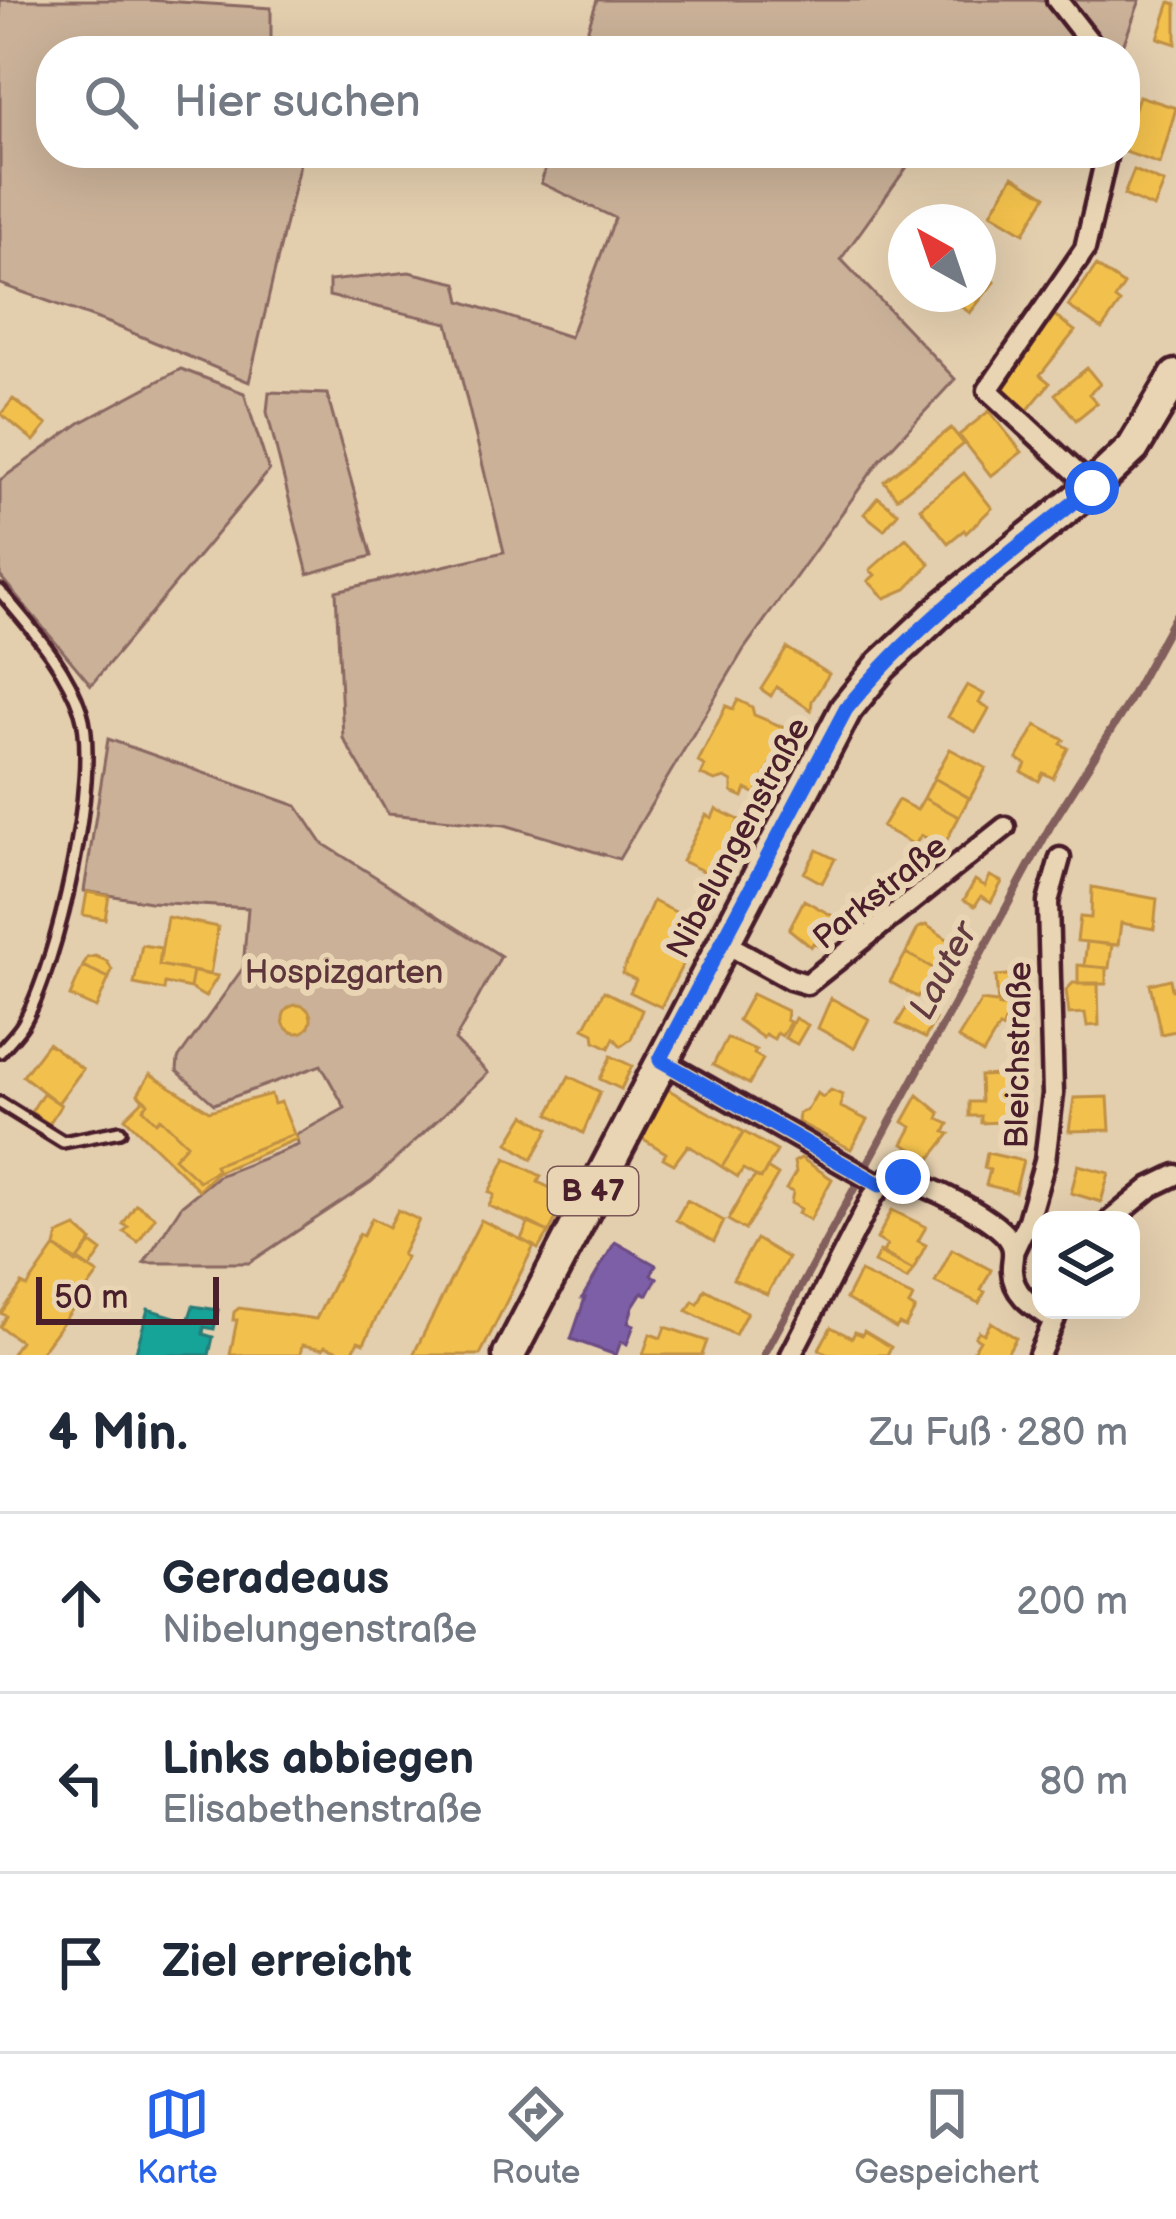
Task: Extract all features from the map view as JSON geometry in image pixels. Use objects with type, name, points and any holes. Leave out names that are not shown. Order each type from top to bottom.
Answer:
[{"type":"main road","name":"Nibelungenstraße","points":[[509,1355],[823,748],[858,694],[945,606],[1092,488],[1132,448],[1176,376]]},
{"type":"street","points":[[1057,0],[1085,36]]},
{"type":"street","points":[[1092,488],[988,390],[1085,249],[1104,168]]},
{"type":"street","name":"Parkstraße","points":[[723,942],[790,979],[807,983],[1005,827]]},
{"type":"street","name":"Bleichstraße","points":[[1014,1250],[1028,1220],[1048,1139],[1053,1094],[1048,902],[1060,858]]},
{"type":"street","points":[[660,1060],[876,1183]]},
{"type":"street","points":[[1122,1211],[1151,1186],[1176,1175]]},
{"type":"street","points":[[791,1355],[876,1183],[896,1176],[986,1219],[1003,1232],[1014,1250],[1011,1273],[1018,1292],[1032,1300]]},
{"type":"street","points":[[1039,1355],[1054,1319]]},
{"type":"lane","points":[[0,592],[65,671],[83,718],[87,780],[58,932],[24,1023],[0,1052]]},
{"type":"lane","points":[[0,1103],[63,1142],[120,1131]]},
{"type":"green space","points":[[0,0],[148,0],[271,8],[271,36],[36,36],[36,168],[299,168],[249,382],[109,323],[0,284]]},
{"type":"green space","points":[[597,0],[1140,0],[1127,36],[586,36]]},
{"type":"green space","points":[[546,168],[906,168],[841,259],[955,379],[880,460],[744,649],[619,859],[505,825],[388,814],[343,738],[336,591],[504,552],[448,323],[329,296],[329,281],[409,272],[457,283],[461,301],[570,337],[615,218],[541,183]]},
{"type":"green space","points":[[181,369],[244,393],[269,471],[91,685],[0,576],[0,480],[80,423]]},
{"type":"green space","points":[[269,392],[327,394],[372,556],[308,574],[267,412]]},
{"type":"green space","name":"Hospizgarten","points":[[108,739],[297,806],[322,843],[501,956],[455,1040],[488,1073],[371,1182],[249,1263],[144,1263],[182,1205],[218,1176],[298,1145],[296,1135],[345,1108],[321,1065],[214,1104],[177,1071],[178,1059],[243,968],[248,908],[150,902],[84,891]]},
{"type":"building: Wohnen","points":[[1170,2],[1176,4],[1176,44],[1158,38]]},
{"type":"building: Wohnen","points":[[1140,96],[1176,108],[1160,164],[1140,157]]},
{"type":"building: Wohnen","points":[[1134,170],[1164,183],[1154,208],[1124,195]]},
{"type":"building: Wohnen","points":[[1013,176],[1046,196],[1024,233],[996,216],[996,205]]},
{"type":"building: Wohnen","points":[[1096,266],[1124,285],[1115,299],[1120,303],[1102,329],[1068,306]]},
{"type":"building: Wohnen","points":[[1053,314],[1075,331],[1040,375],[1050,383],[1027,411],[996,386]]},
{"type":"building: Wohnen","points":[[1087,368],[1100,384],[1089,394],[1097,403],[1076,420],[1055,394]]},
{"type":"building: Wohnen","points":[[13,399],[47,425],[34,441],[1,414]]},
{"type":"building: Wohnen","points":[[989,411],[1022,452],[991,476],[959,435]]},
{"type":"building: Wohnen","points":[[951,428],[964,444],[897,498],[884,481]]},
{"type":"building: Wohnen","points":[[964,473],[992,508],[948,543],[920,508]]},
{"type":"building: Wohnen","points":[[878,497],[898,513],[884,530],[864,514]]},
{"type":"building: Wohnen","points":[[906,538],[930,564],[906,589],[885,598],[868,581],[875,575],[870,570]]},
{"type":"building: Wohnen","points":[[787,648],[829,674],[811,710],[776,687],[771,696],[761,689]]},
{"type":"building: Wohnen","points":[[967,685],[984,694],[979,703],[989,709],[976,732],[948,717]]},
{"type":"building: Wohnen","points":[[738,700],[752,707],[754,715],[788,729],[756,794],[746,789],[743,797],[732,792],[732,782],[725,778],[715,781],[701,775],[705,766],[698,762],[726,706],[733,709]]},
{"type":"building: Wohnen","points":[[1036,725],[1064,740],[1061,744],[1068,748],[1053,778],[1043,773],[1039,781],[1022,772],[1026,764],[1017,759]]},
{"type":"building: Wohnen","points":[[950,749],[986,768],[970,798],[934,778]]},
{"type":"building: Wohnen","points":[[934,778],[969,798],[959,817],[924,798]]},
{"type":"building: Wohnen","points":[[924,798],[959,817],[943,847],[921,835],[915,845],[882,827],[898,800],[917,810]]},
{"type":"building: Wohnen","points":[[716,809],[739,820],[718,878],[682,861],[706,815],[712,818]]},
{"type":"building: Wohnen","points":[[817,850],[835,859],[822,883],[804,873]]},
{"type":"building: Wohnen","points":[[990,876],[1002,882],[991,902],[981,896],[975,906],[964,900],[975,880],[985,886]]},
{"type":"building: Wohnen","points":[[1092,887],[1157,899],[1154,929],[1121,923],[1118,945],[1077,941],[1080,917],[1091,918]]},
{"type":"building: Wohnen","points":[[87,892],[109,896],[105,919],[83,915]]},
{"type":"building: Wohnen","points":[[804,900],[840,920],[824,949],[813,943],[811,947],[789,929]]},
{"type":"building: Wohnen","points":[[653,901],[694,921],[671,955],[684,962],[661,1007],[630,992],[636,980],[622,973]]},
{"type":"building: Wohnen","points":[[167,917],[218,927],[210,975],[159,965]]},
{"type":"building: Wohnen","points":[[926,925],[949,940],[938,971],[906,953],[918,928]]},
{"type":"building: Wohnen","points":[[1087,942],[1112,945],[1109,968],[1084,966]]},
{"type":"building: Wohnen","points":[[142,945],[161,948],[159,965],[193,971],[190,988],[165,983],[164,990],[134,984]]},
{"type":"building: Wohnen","points":[[906,953],[938,971],[917,997],[890,982]]},
{"type":"building: Wohnen","points":[[95,956],[107,961],[112,970],[109,978],[83,966]]},
{"type":"building: Wohnen","points":[[1078,965],[1106,968],[1106,984],[1078,984]]},
{"type":"building: Wohnen","points":[[83,966],[109,978],[96,1008],[70,996]]},
{"type":"building: Wohnen","points":[[193,971],[218,976],[205,997],[190,988]]},
{"type":"building: Wohnen","points":[[1018,974],[1028,981],[1027,1005],[998,1006],[996,976]]},
{"type":"building: Wohnen","points":[[1170,979],[1172,990],[1176,989],[1176,1031],[1161,1034],[1150,984]]},
{"type":"building: Wohnen","points":[[1073,983],[1098,983],[1099,1025],[1087,1026],[1085,1013],[1069,1014],[1066,990]]},
{"type":"building: Wohnen","points":[[604,991],[642,1010],[631,1039],[621,1046],[614,1038],[609,1048],[584,1028]]},
{"type":"building: Wohnen","points":[[752,994],[787,1011],[790,1022],[782,1036],[777,1033],[774,1039],[765,1034],[763,1038],[738,1020]]},
{"type":"building: Wohnen","points":[[831,998],[869,1019],[854,1048],[818,1028]]},
{"type":"building: Wohnen","points":[[981,1001],[1012,1005],[1002,1029],[983,1054],[958,1038]]},
{"type":"building: Wohnen","points":[[297,1005],[307,1009],[311,1019],[307,1029],[297,1033],[287,1029],[283,1019],[287,1009]]},
{"type":"building: Wohnen","points":[[908,1005],[935,1019],[925,1038],[897,1024]]},
{"type":"building: Wohnen","points":[[795,1018],[808,1025],[797,1044],[785,1038]]},
{"type":"building: Wohnen","points":[[727,1038],[756,1050],[754,1054],[763,1059],[749,1084],[713,1065]]},
{"type":"building: Wohnen","points":[[48,1043],[83,1069],[58,1103],[23,1076]]},
{"type":"building: Wohnen","points":[[611,1056],[632,1066],[621,1089],[600,1079]]},
{"type":"building: Wohnen","points":[[150,1074],[209,1111],[271,1094],[274,1104],[281,1102],[294,1134],[215,1165],[217,1170],[199,1181],[174,1158],[187,1144],[143,1109],[148,1103],[138,1094]]},
{"type":"building: Wohnen","points":[[1020,1074],[1021,1121],[981,1123],[981,1116],[969,1116],[969,1102],[981,1102],[980,1076]]},
{"type":"building: Wohnen","points":[[569,1076],[600,1092],[583,1133],[549,1114]]},
{"type":"building: Wohnen","points":[[667,1089],[744,1132],[722,1167],[688,1145],[674,1164],[642,1138]]},
{"type":"building: Wohnen","points":[[831,1090],[842,1095],[841,1107],[867,1120],[851,1149],[798,1122],[799,1113],[807,1110],[817,1093],[823,1097]]},
{"type":"building: Wohnen","points":[[43,1093],[61,1105],[49,1124],[31,1112]]},
{"type":"building: Wohnen","points":[[138,1094],[148,1103],[143,1109],[187,1144],[174,1158],[199,1181],[217,1170],[215,1165],[294,1134],[297,1139],[217,1172],[199,1190],[125,1118],[143,1100]]},
{"type":"building: Wohnen","points":[[918,1095],[940,1113],[938,1119],[949,1124],[945,1132],[950,1134],[930,1159],[903,1144],[912,1127],[903,1122]]},
{"type":"building: Wohnen","points":[[1108,1097],[1110,1130],[1069,1131],[1074,1098]]},
{"type":"building: Wohnen","points":[[525,1115],[549,1129],[532,1159],[508,1143]]},
{"type":"building: Wohnen","points":[[744,1132],[777,1151],[761,1179],[743,1169],[738,1177],[722,1167]]},
{"type":"building: Wohnen","points":[[987,1153],[1023,1161],[1015,1192],[986,1185]]},
{"type":"building: Wohnen","points":[[506,1158],[567,1196],[549,1232],[489,1206],[494,1195],[489,1192]]},
{"type":"building: Wohnen","points":[[801,1158],[832,1179],[810,1220],[798,1213],[801,1209],[791,1203],[793,1192],[786,1189],[796,1172],[794,1162]]},
{"type":"building: Wohnen","points":[[1078,1165],[1109,1173],[1101,1202],[1071,1193]]},
{"type":"building: Wohnen","points":[[767,1168],[778,1175],[745,1230],[728,1220],[748,1185],[756,1176],[761,1179]]},
{"type":"building: Wohnen","points":[[687,1200],[724,1221],[714,1242],[676,1220]]},
{"type":"building: Wohnen","points":[[136,1204],[155,1217],[138,1242],[124,1232],[128,1227],[123,1224]]},
{"type":"building: Wohnen","points":[[398,1210],[419,1220],[364,1343],[358,1341],[351,1355],[325,1346],[302,1345],[300,1355],[230,1355],[237,1320],[233,1320],[234,1312],[239,1308],[316,1319],[359,1234],[363,1236],[372,1218],[389,1227]]},
{"type":"building: Wohnen","points":[[892,1210],[926,1227],[918,1241],[926,1245],[913,1270],[882,1254],[887,1245],[877,1239]]},
{"type":"building: Wohnen","points":[[481,1220],[534,1246],[480,1355],[413,1355]]},
{"type":"building: Wohnen","points":[[529,1222],[549,1232],[538,1249],[521,1239]]},
{"type":"building: Wohnen","points":[[76,1227],[92,1241],[76,1263],[55,1247],[58,1235]]},
{"type":"building: Wohnen","points":[[756,1239],[788,1258],[767,1294],[733,1279]]},
{"type":"building: Wohnen","points":[[91,1243],[102,1251],[90,1268],[78,1260]]},
{"type":"building: Wohnen","points":[[55,1247],[98,1274],[39,1355],[11,1355],[20,1341],[0,1327],[6,1316],[1,1313],[22,1284],[27,1287]]},
{"type":"building: Wohnen","points":[[952,1249],[991,1270],[979,1303],[935,1282]]},
{"type":"building: Wohnen","points":[[880,1251],[913,1270],[907,1279],[874,1262]]},
{"type":"building: Wohnen","points":[[860,1272],[913,1297],[909,1305],[915,1309],[905,1327],[899,1324],[896,1328],[846,1299]]},
{"type":"building: Wohnen","points":[[705,1289],[747,1312],[735,1335],[687,1311],[693,1301],[698,1304]]},
{"type":"building: Wohnen","points":[[991,1322],[1016,1338],[1006,1355],[971,1355],[980,1340],[975,1337],[979,1331],[984,1334]]},
{"type":"building: Wohnen","points":[[665,1327],[707,1341],[702,1355],[643,1355],[650,1334],[661,1338]]},
{"type":"building: Wohnen","points":[[831,1327],[852,1338],[855,1332],[862,1335],[864,1331],[891,1347],[887,1355],[830,1355],[819,1349]]},
{"type":"building: Büros","points":[[615,1242],[656,1265],[651,1275],[657,1278],[648,1295],[642,1292],[633,1306],[628,1323],[634,1325],[627,1344],[621,1341],[616,1355],[571,1339],[582,1298]]},
{"type":"building: Öffentlich","points":[[193,1306],[218,1310],[214,1329],[204,1327],[203,1334],[213,1337],[209,1355],[135,1355],[148,1309],[188,1321]]},
{"type":"waterway","name":"Lauter","points":[[764,1355],[1051,825],[1125,708],[1176,615]]},
{"type":"route","points":[[903,1177],[886,1179],[880,1185],[660,1060],[846,709],[882,665],[945,606],[1092,488]]}]
